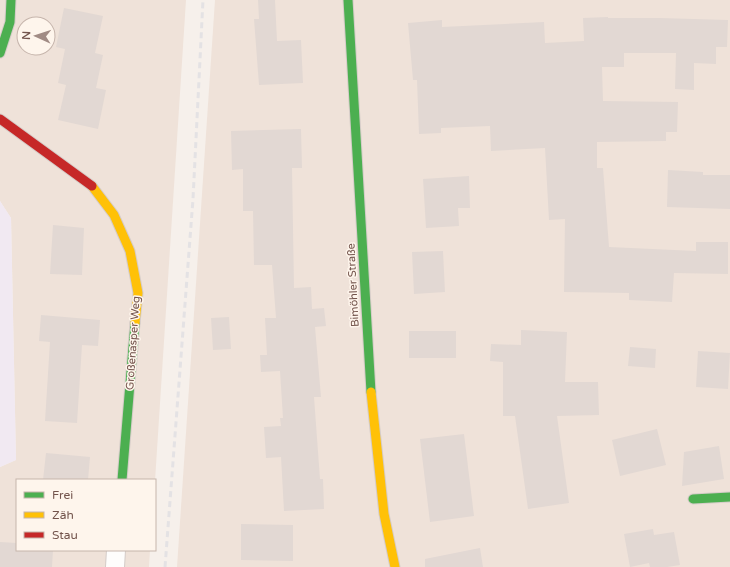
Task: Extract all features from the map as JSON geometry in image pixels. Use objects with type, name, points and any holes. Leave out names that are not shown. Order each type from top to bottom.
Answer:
[{"type":"street","points":[[0,53],[10,22],[11,0]]},
{"type":"street","name":"Bimöhler Straße","points":[[348,0],[371,391],[384,514],[394,567]]},
{"type":"street","name":"Großenasper Weg","points":[[0,119],[91,185],[114,215],[130,251],[138,293],[122,479]]},
{"type":"street","points":[[693,499],[730,496]]},
{"type":"street","points":[[115,567],[116,551]]},
{"type":"shaded area","points":[[0,0],[186,0],[155,479],[16,479],[16,551],[150,551],[149,567],[0,567],[0,467],[16,460],[11,218],[0,201]]},
{"type":"shaded area","points":[[215,0],[730,0],[730,567],[177,567]]},
{"type":"shaded area","points":[[0,201],[11,218],[16,460],[0,467]]},
{"type":"building","points":[[258,0],[275,0],[277,41],[301,40],[303,83],[259,85],[254,19],[259,19]]},
{"type":"building","points":[[64,8],[103,16],[95,53],[103,55],[96,88],[106,90],[98,129],[58,120],[66,85],[58,83],[65,49],[56,47]]},
{"type":"building","points":[[608,17],[728,20],[727,47],[716,47],[716,64],[694,63],[694,90],[675,89],[676,53],[624,53],[624,67],[602,67],[603,101],[678,102],[677,132],[666,132],[666,141],[597,142],[597,168],[603,168],[609,247],[696,251],[696,242],[728,242],[728,274],[674,273],[672,302],[629,300],[629,293],[564,292],[565,219],[549,220],[545,148],[491,151],[490,126],[441,128],[441,133],[419,134],[417,80],[413,80],[408,23],[442,20],[442,27],[544,22],[545,43],[584,41],[583,18]]},
{"type":"building","points":[[301,129],[302,168],[292,168],[294,288],[311,287],[312,309],[324,308],[326,326],[315,327],[321,397],[314,397],[320,479],[323,479],[324,509],[284,511],[281,457],[266,458],[264,427],[281,426],[280,418],[283,418],[280,371],[261,372],[260,355],[267,355],[265,318],[276,318],[272,265],[254,265],[253,211],[243,211],[243,169],[232,170],[231,131]]},
{"type":"building","points":[[668,170],[703,172],[703,175],[730,175],[730,209],[667,207]]},
{"type":"building","points":[[469,176],[470,208],[458,208],[459,226],[426,228],[423,179]]},
{"type":"building","points":[[53,225],[84,228],[82,275],[50,274]]},
{"type":"building","points":[[443,251],[445,292],[414,294],[412,252]]},
{"type":"building","points":[[41,315],[100,320],[98,346],[82,345],[77,423],[45,421],[50,342],[39,341]]},
{"type":"building","points":[[229,317],[231,349],[213,350],[211,318]]},
{"type":"building","points":[[521,330],[567,332],[565,382],[598,382],[599,415],[557,416],[569,503],[528,509],[515,416],[503,416],[503,362],[490,361],[491,344],[521,345]]},
{"type":"building","points":[[409,331],[456,331],[456,358],[409,358]]},
{"type":"building","points":[[630,347],[656,349],[655,368],[628,366]]},
{"type":"building","points":[[698,351],[730,353],[728,389],[696,387]]},
{"type":"building","points":[[657,429],[666,465],[620,476],[612,440]]},
{"type":"building","points":[[464,434],[474,516],[430,522],[420,439]]},
{"type":"building","points":[[719,446],[724,479],[682,486],[684,452]]},
{"type":"building","points":[[46,453],[90,457],[88,479],[43,479]]},
{"type":"building","points":[[241,524],[293,525],[293,561],[241,560]]},
{"type":"building","points":[[653,529],[654,535],[674,532],[680,565],[650,567],[649,563],[630,567],[624,534]]},
{"type":"building","points":[[0,542],[16,543],[16,551],[53,551],[52,567],[0,567]]},
{"type":"building","points":[[480,548],[483,567],[425,567],[425,559]]},
{"type":"railway","points":[[165,567],[193,199],[203,0]]},
{"type":"traffic: fast","points":[[0,53],[10,22],[11,0]]},
{"type":"traffic: fast","points":[[348,0],[371,392]]},
{"type":"traffic: fast","points":[[122,479],[135,323]]},
{"type":"traffic: fast","points":[[693,499],[730,497]]},
{"type":"traffic: slow","points":[[92,186],[114,215],[130,251],[138,293],[135,323]]},
{"type":"traffic: slow","points":[[371,392],[384,514],[395,567]]},
{"type":"traffic: jam","points":[[0,119],[92,186]]}]
